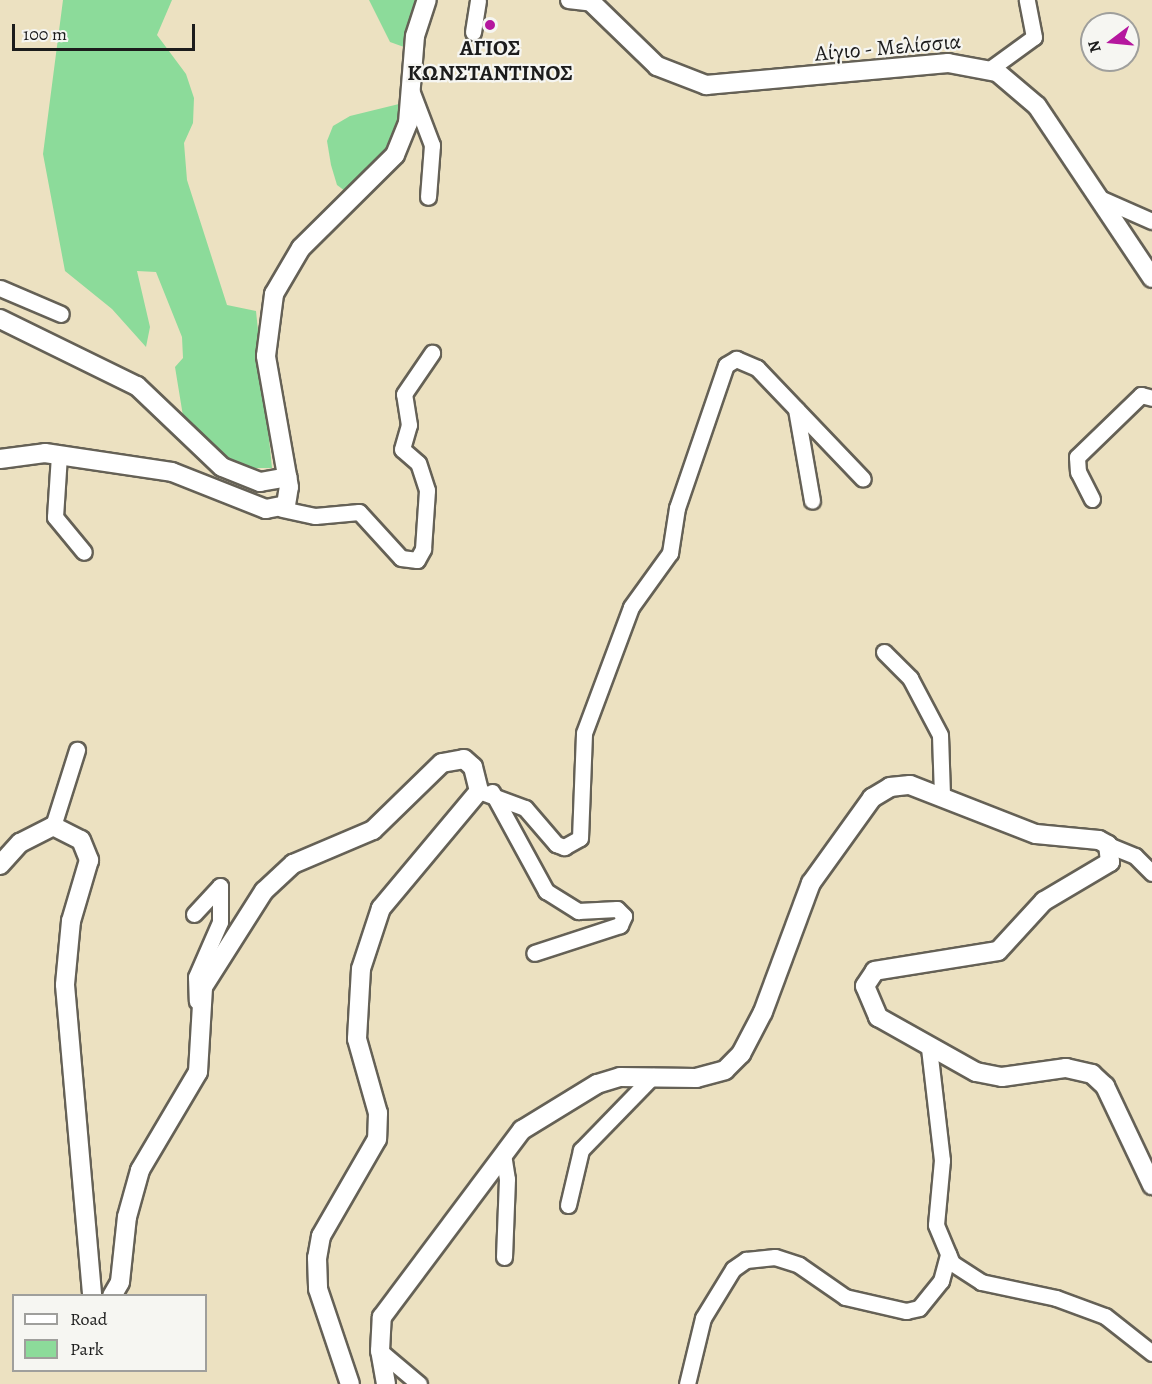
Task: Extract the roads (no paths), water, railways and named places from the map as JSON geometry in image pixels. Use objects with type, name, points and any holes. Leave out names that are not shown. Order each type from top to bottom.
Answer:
[{"type":"main road","points":[[0,459],[21,452],[59,455],[172,472],[266,509],[282,509],[289,501],[288,477],[266,356],[274,294],[301,248],[390,162],[408,123],[415,36],[427,0]]},
{"type":"main road","name":"Αίγιο - Μελίσσια","points":[[590,1],[657,66],[706,85],[948,63],[990,69],[1037,106],[1092,194],[1152,278]]},
{"type":"main road","points":[[0,319],[137,386],[222,467],[260,482],[288,477]]},
{"type":"main road","points":[[113,1294],[120,1282],[127,1217],[140,1170],[198,1072],[198,1004],[203,987],[278,874],[373,830],[453,759],[473,767],[485,791],[381,908],[368,939],[357,1040],[378,1113],[378,1139],[321,1236],[317,1258],[318,1289],[350,1384]]},
{"type":"main road","points":[[386,1384],[380,1351],[382,1317],[397,1290],[502,1154],[543,1114],[597,1084],[653,1076],[711,1075],[741,1054],[763,1012],[811,883],[872,798],[890,787],[910,785],[1036,834],[1099,840],[1108,845],[1110,862],[1044,901],[998,951],[875,971],[866,977],[867,999],[878,1017],[929,1048],[976,1072],[1002,1077],[1066,1068],[1092,1074],[1105,1086],[1152,1185]]},
{"type":"main road","points":[[0,865],[20,843],[53,826],[81,840],[89,860],[71,921],[65,985],[92,1294]]},
{"type":"street","points":[[473,32],[478,0]]},
{"type":"street","points":[[568,0],[590,1]]},
{"type":"street","points":[[990,69],[1034,37],[1027,0]]},
{"type":"street","points":[[411,89],[432,146],[428,197]]},
{"type":"street","points":[[1092,194],[1152,221]]},
{"type":"street","points":[[0,288],[61,314]]},
{"type":"street","points":[[282,509],[315,516],[359,512],[401,558],[417,560],[423,549],[427,490],[418,463],[402,449],[409,425],[404,394],[407,382],[432,353]]},
{"type":"street","points":[[485,791],[525,808],[556,844],[564,847],[580,838],[584,734],[631,607],[670,553],[677,508],[726,365],[736,359],[757,368],[863,479]]},
{"type":"street","points":[[1092,499],[1078,472],[1077,457],[1141,395],[1152,398]]},
{"type":"street","points":[[796,408],[812,501]]},
{"type":"street","points":[[59,455],[55,517],[84,552]]},
{"type":"street","points":[[884,652],[910,678],[940,735],[942,796]]},
{"type":"street","points":[[53,826],[77,750]]},
{"type":"street","points":[[485,791],[546,891],[578,911],[617,909],[624,916],[620,925],[534,953]]},
{"type":"street","points":[[1108,845],[1135,856],[1152,873]]},
{"type":"street","points":[[194,914],[220,886],[220,922],[196,977],[198,1004]]},
{"type":"street","points":[[929,1048],[942,1160],[936,1225],[948,1254],[964,1274],[981,1282],[1056,1298],[1105,1316],[1152,1353]]},
{"type":"street","points":[[568,1205],[581,1150],[653,1076]]},
{"type":"street","points":[[502,1154],[507,1179],[504,1257]]},
{"type":"street","points":[[687,1384],[703,1318],[733,1269],[746,1260],[775,1257],[799,1265],[845,1297],[906,1311],[919,1308],[941,1281],[948,1254]]},
{"type":"street","points":[[380,1351],[419,1384]]},
{"type":"place","name":"ΑΓΙΟΣ ΚΩΝΣΤΑΝΤΙΝΟΣ","points":[[490,25]]}]
